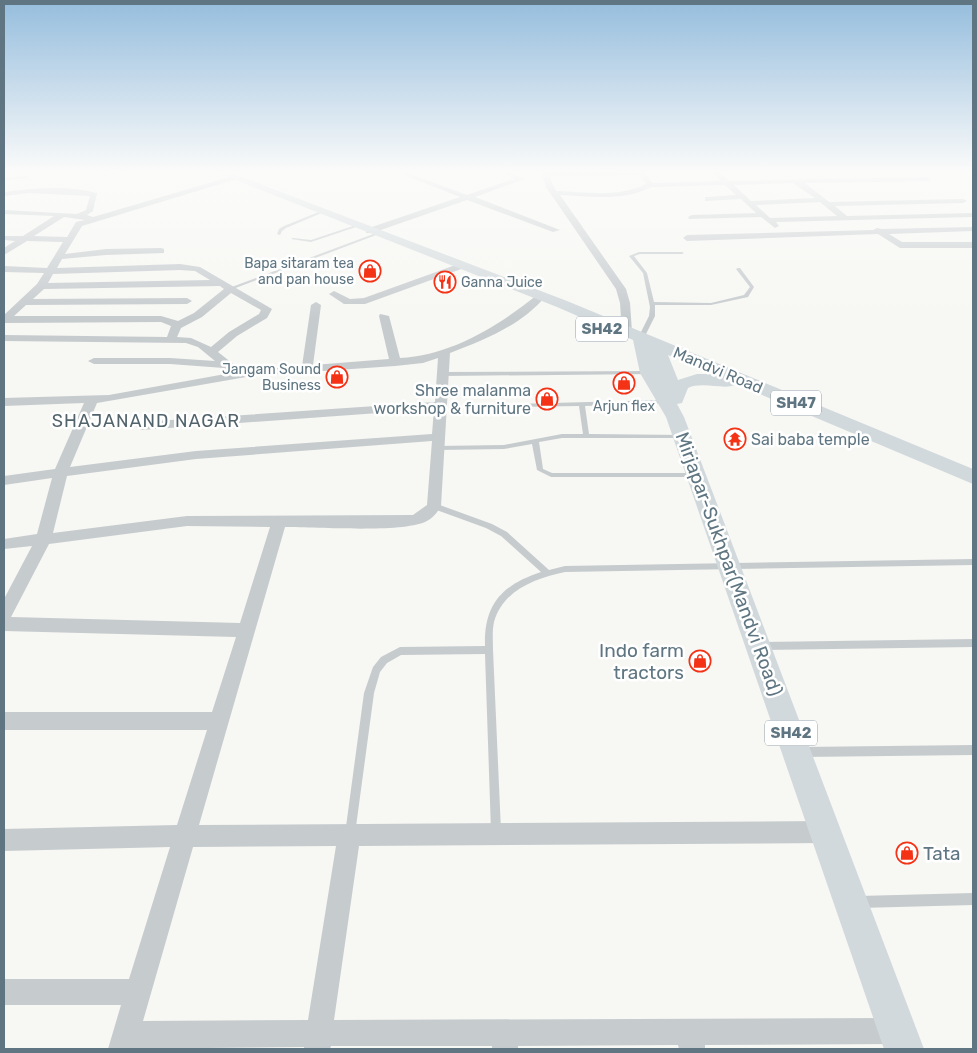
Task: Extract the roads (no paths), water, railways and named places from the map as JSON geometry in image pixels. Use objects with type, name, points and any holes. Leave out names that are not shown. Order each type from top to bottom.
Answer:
[{"type":"main road","name":"SH42","points":[[343,220],[544,299],[556,308],[645,343]]},
{"type":"main road","name":"Mirjapar-Sukhpar(Mandvi Road)","points":[[645,343],[649,373],[675,414]]},
{"type":"main road","name":"Mirjapar-Sukhpar(Mandvi Road)","points":[[645,343],[675,414],[901,1040]]},
{"type":"main road","name":"SH47","points":[[645,343],[728,382],[937,462]]},
{"type":"main road","name":"Mandvi Road","points":[[645,343],[973,476]]},
{"type":"main road","points":[[675,414],[680,385],[712,378],[728,382]]},
{"type":"street","points":[[4,252],[53,220]]},
{"type":"street","points":[[4,320],[41,286],[79,224],[89,220]]},
{"type":"street","points":[[368,230],[398,220]]},
{"type":"street","points":[[530,220],[556,230]]},
{"type":"street","points":[[573,220],[621,289],[645,343]]},
{"type":"street","points":[[770,220],[784,233]]},
{"type":"street","points":[[865,220],[900,245],[973,245]]},
{"type":"street","points":[[916,220],[929,230]]},
{"type":"street","points":[[687,238],[784,233],[973,229]]},
{"type":"street","points":[[4,238],[69,240]]},
{"type":"street","points":[[59,257],[106,252],[161,251]]},
{"type":"street","points":[[334,294],[348,302],[366,301],[461,266]]},
{"type":"street","points":[[4,269],[51,271],[188,267],[197,269],[231,288],[267,312],[211,352]]},
{"type":"street","points":[[41,286],[220,282]]},
{"type":"street","points":[[128,301],[142,284]]},
{"type":"street","points":[[171,339],[176,326],[198,316],[231,288]]},
{"type":"street","points":[[4,402],[92,400],[128,397],[240,375],[423,360],[444,353],[502,327],[544,299]]},
{"type":"street","points":[[154,319],[166,301]]},
{"type":"street","points":[[24,302],[187,301]]},
{"type":"street","points":[[307,369],[316,305]]},
{"type":"street","points":[[384,316],[395,363]]},
{"type":"street","points":[[4,320],[154,319],[174,322],[176,326]]},
{"type":"street","points":[[4,338],[171,339],[196,342],[240,375]]},
{"type":"street","points":[[4,544],[187,521],[415,521],[427,516],[434,506],[444,353]]},
{"type":"street","points":[[94,361],[170,361],[226,365]]},
{"type":"street","points":[[4,614],[43,540],[61,472],[92,400]]},
{"type":"street","points":[[141,426],[441,405]]},
{"type":"street","points":[[4,480],[196,455],[438,442]]},
{"type":"street","points":[[279,521],[248,630],[123,1042],[901,1040]]},
{"type":"street","points":[[4,624],[248,630]]},
{"type":"street","points":[[4,721],[220,721]]},
{"type":"street","points":[[4,840],[185,836],[826,832]]},
{"type":"street","points":[[318,1041],[350,836]]},
{"type":"street","points":[[4,992],[138,992]]},
{"type":"lane","points":[[279,234],[280,230],[302,220]]},
{"type":"lane","points":[[293,239],[311,241],[368,230]]},
{"type":"lane","points":[[231,288],[368,230]]},
{"type":"lane","points":[[645,343],[652,316],[652,303],[645,273],[632,258],[632,254],[682,253]]},
{"type":"lane","points":[[652,303],[710,304],[746,296],[752,287],[738,269]]},
{"type":"lane","points":[[443,374],[649,373]]},
{"type":"lane","points":[[582,404],[586,436]]},
{"type":"lane","points":[[514,406],[582,404],[675,414]]},
{"type":"lane","points":[[438,442],[504,447],[562,436],[586,436],[675,414]]},
{"type":"lane","points":[[535,441],[540,470],[550,475],[696,475]]},
{"type":"lane","points":[[434,506],[489,526],[504,534],[546,572]]},
{"type":"lane","points":[[496,834],[489,650],[490,623],[497,606],[508,591],[546,572],[565,569],[973,562]]},
{"type":"lane","points":[[760,646],[973,643]]},
{"type":"lane","points":[[350,836],[368,693],[376,670],[384,660],[400,651],[489,650]]},
{"type":"lane","points":[[798,752],[973,750]]},
{"type":"lane","points":[[852,903],[973,899]]},
{"type":"place","name":"Bapa sitaram tea and pan house","points":[[370,271]]},
{"type":"place","name":"Ganna Juice","points":[[445,282]]},
{"type":"place","name":"Jangam Sound Business","points":[[337,377]]},
{"type":"place","name":"Arjun flex","points":[[624,383]]},
{"type":"place","name":"Shree malanma workshop & furniture","points":[[547,399]]},
{"type":"place","name":"Sai baba temple","points":[[735,439]]},
{"type":"place","name":"Indo farm tractors","points":[[700,661]]},
{"type":"place","name":"Tata","points":[[907,853]]},
{"type":"district","name":"SHAJANAND NAGAR","points":[[146,421]]}]
